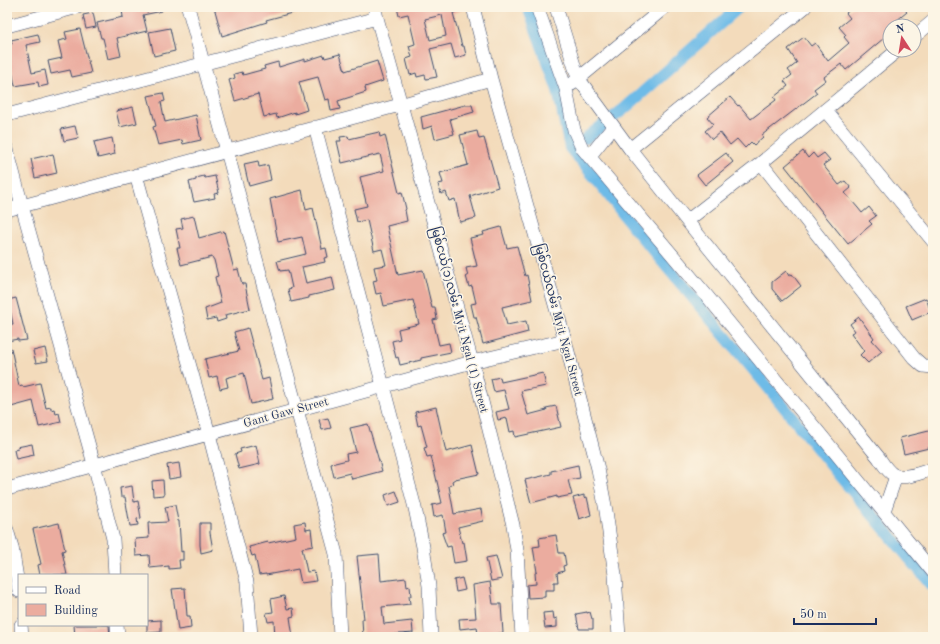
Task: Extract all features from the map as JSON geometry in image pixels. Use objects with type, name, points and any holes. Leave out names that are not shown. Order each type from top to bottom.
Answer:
[{"type":"street","points":[[7,26],[78,7]]},
{"type":"street","points":[[188,7],[336,554],[340,637]]},
{"type":"street","name":"မြစ်ငယ်လမ်း Myit Ngal Street","points":[[473,7],[491,79],[565,340],[598,469],[616,575],[619,637]]},
{"type":"street","points":[[537,7],[566,89],[578,143],[707,296],[933,572]]},
{"type":"street","points":[[556,7],[578,78],[630,149],[687,221],[879,458],[896,476],[906,476],[933,469]]},
{"type":"street","points":[[566,89],[665,7]]},
{"type":"street","points":[[630,149],[805,7]]},
{"type":"street","points":[[7,114],[203,63],[375,12]]},
{"type":"street","name":"မြစ်ငယ်(၁)လမ်း Myit Ngal (1) Street","points":[[375,12],[472,362],[513,524],[522,637]]},
{"type":"street","points":[[922,31],[933,22]]},
{"type":"street","points":[[687,221],[762,163],[888,58]]},
{"type":"street","points":[[7,210],[227,152],[491,79]]},
{"type":"street","points":[[825,110],[933,242]]},
{"type":"street","points":[[589,157],[610,122]]},
{"type":"street","points":[[315,127],[415,508],[429,586],[431,637]]},
{"type":"street","points":[[7,149],[94,464],[113,539],[115,574]]},
{"type":"street","points":[[762,163],[914,358],[923,366],[933,367]]},
{"type":"street","points":[[136,175],[209,434],[247,582],[250,637]]},
{"type":"street","name":"Gant Gaw Street","points":[[7,489],[472,362],[565,340]]},
{"type":"street","points":[[884,512],[896,476]]},
{"type":"street","points":[[7,530],[18,579]]},
{"type":"street","points":[[21,626],[22,637]]},
{"type":"street","points":[[118,626],[118,637]]},
{"type":"building","points":[[136,7],[161,7],[162,11],[143,15],[147,31],[117,38],[121,56],[108,59],[103,38],[101,38],[97,23],[123,17],[122,10]]},
{"type":"building","points":[[214,7],[303,7],[303,10],[266,20],[267,22],[222,36]]},
{"type":"building","points":[[397,7],[461,7],[462,10],[453,13],[466,55],[455,58],[451,44],[430,49],[437,77],[426,79],[425,75],[417,77],[416,73],[410,75],[406,59],[412,57],[409,46],[415,44],[408,14],[399,16]],"holes":[[[442,15],[446,36],[430,40],[425,19]]]},
{"type":"building","points":[[853,7],[902,7],[907,12],[900,18],[882,18],[882,40],[846,70],[841,64],[824,77],[826,80],[814,89],[817,93],[762,135],[763,137],[754,145],[751,142],[745,148],[737,139],[730,145],[720,132],[712,139],[705,131],[713,124],[707,117],[730,97],[751,119],[776,100],[774,97],[788,86],[784,81],[792,75],[788,70],[797,63],[788,49],[804,37],[811,46],[815,43],[828,61],[849,43],[844,37],[846,35],[839,27],[850,18],[846,13]]},
{"type":"building","points":[[93,13],[96,27],[86,29],[83,15]]},
{"type":"building","points":[[170,28],[175,51],[154,56],[149,32]]},
{"type":"building","points":[[80,29],[91,73],[72,77],[70,70],[51,74],[48,61],[62,58],[58,41],[67,39],[65,32]]},
{"type":"building","points":[[38,34],[40,42],[26,45],[32,73],[45,70],[48,85],[39,87],[38,82],[15,86],[7,45],[12,44],[11,40]]},
{"type":"building","points":[[340,54],[345,71],[377,61],[383,81],[365,87],[366,92],[338,101],[340,109],[331,111],[329,99],[325,100],[318,77],[299,82],[307,110],[295,114],[295,112],[277,118],[276,114],[264,117],[258,94],[235,101],[229,80],[235,78],[234,74],[242,72],[243,75],[265,69],[264,66],[278,62],[279,67],[305,59],[305,61],[324,55],[325,58]]},
{"type":"building","points":[[163,93],[165,101],[161,102],[165,122],[196,115],[201,140],[183,144],[182,140],[158,145],[153,127],[156,126],[148,96]]},
{"type":"building","points":[[465,105],[472,105],[474,112],[450,119],[454,134],[435,139],[432,126],[423,129],[421,117]]},
{"type":"building","points":[[133,107],[137,123],[120,127],[116,111]]},
{"type":"building","points":[[75,126],[78,138],[64,141],[61,129]]},
{"type":"building","points":[[477,131],[479,139],[484,138],[498,187],[470,196],[476,218],[460,222],[455,199],[449,201],[446,192],[441,194],[438,184],[443,183],[440,173],[468,165],[460,135]]},
{"type":"building","points":[[379,132],[380,137],[385,135],[399,193],[402,192],[406,209],[407,221],[387,226],[398,275],[423,270],[432,308],[435,308],[437,319],[433,320],[439,345],[449,343],[451,352],[421,358],[421,360],[400,365],[398,357],[396,358],[392,341],[400,339],[398,329],[419,324],[413,300],[384,306],[381,293],[376,294],[373,281],[377,280],[374,267],[386,265],[382,249],[374,251],[367,220],[357,222],[354,209],[367,206],[360,177],[384,171],[380,154],[342,163],[337,141],[341,141],[340,137],[348,136],[349,139]]},
{"type":"building","points":[[112,138],[115,154],[98,158],[94,142]]},
{"type":"building","points":[[803,151],[808,158],[813,153],[817,158],[824,153],[830,160],[823,165],[839,185],[845,181],[851,188],[845,193],[862,213],[869,207],[876,216],[869,221],[872,224],[848,244],[785,166]]},
{"type":"building","points":[[726,153],[733,162],[705,185],[697,175]]},
{"type":"building","points":[[53,154],[57,173],[35,178],[31,159]]},
{"type":"building","points":[[258,161],[259,167],[268,165],[271,180],[249,186],[244,164]]},
{"type":"building","points":[[204,176],[205,178],[215,176],[219,193],[214,194],[215,198],[194,202],[189,182]]},
{"type":"building","points":[[302,190],[306,210],[313,208],[322,249],[326,248],[328,257],[324,258],[325,262],[302,267],[306,283],[332,277],[335,290],[291,302],[288,289],[292,288],[288,270],[280,271],[277,261],[306,254],[302,237],[278,242],[270,199]]},
{"type":"building","points":[[194,216],[199,238],[224,231],[234,270],[238,269],[242,284],[245,284],[250,309],[225,315],[226,319],[217,322],[216,318],[207,320],[205,309],[221,303],[215,277],[218,276],[214,260],[212,257],[181,265],[177,248],[180,248],[176,229],[183,228],[181,219]]},
{"type":"building","points":[[501,227],[507,248],[517,246],[525,276],[527,275],[532,300],[502,307],[507,325],[526,321],[528,332],[483,344],[471,304],[476,303],[472,286],[469,287],[466,276],[468,276],[466,268],[477,266],[470,238],[484,235],[483,232]]},
{"type":"building","points":[[786,271],[789,276],[792,274],[801,286],[782,301],[772,289],[772,282]]},
{"type":"building","points":[[16,298],[27,340],[18,341],[18,339],[7,341],[7,325],[13,324],[8,300]]},
{"type":"building","points":[[926,298],[931,312],[912,320],[906,306]]},
{"type":"building","points":[[859,317],[874,338],[872,340],[882,351],[868,363],[860,355],[864,351],[851,333],[855,331],[850,324]]},
{"type":"building","points":[[248,328],[262,380],[269,378],[273,399],[251,404],[244,373],[226,378],[228,387],[220,389],[217,376],[209,378],[205,359],[239,351],[234,332]]},
{"type":"building","points":[[7,348],[11,348],[19,386],[22,385],[23,387],[40,383],[46,408],[51,407],[51,410],[54,409],[56,414],[59,413],[61,422],[39,427],[33,401],[11,407],[7,388]]},
{"type":"building","points":[[45,348],[48,361],[36,363],[33,351]]},
{"type":"building","points":[[543,373],[546,386],[521,391],[528,415],[556,406],[561,427],[515,437],[514,431],[510,432],[507,418],[498,420],[496,412],[509,409],[504,390],[494,392],[491,379],[500,377],[501,382]]},
{"type":"building","points":[[436,407],[446,452],[472,445],[479,474],[455,479],[452,481],[453,484],[449,486],[454,514],[481,509],[483,521],[458,527],[462,543],[464,542],[467,561],[454,563],[451,546],[447,547],[442,533],[446,532],[443,515],[434,517],[432,505],[442,503],[431,456],[427,457],[424,448],[427,447],[421,425],[418,426],[415,412]]},
{"type":"building","points":[[328,418],[331,428],[322,430],[319,420]]},
{"type":"building","points":[[368,424],[382,471],[352,479],[350,473],[334,477],[331,464],[347,460],[346,454],[356,452],[350,428]]},
{"type":"building","points":[[933,430],[933,447],[904,454],[900,438]]},
{"type":"building","points":[[32,444],[34,455],[16,459],[14,450],[18,449],[17,447]]},
{"type":"building","points":[[256,445],[260,464],[239,469],[235,454],[241,452],[240,449]]},
{"type":"building","points":[[179,463],[181,477],[169,479],[167,465]]},
{"type":"building","points":[[578,465],[580,478],[568,480],[572,495],[557,498],[557,496],[531,503],[525,480],[551,474],[551,471]]},
{"type":"building","points":[[163,480],[164,495],[153,496],[152,481]]},
{"type":"building","points":[[132,486],[134,502],[138,501],[141,518],[137,519],[138,525],[130,526],[125,497],[121,497],[120,488]]},
{"type":"building","points":[[396,491],[400,502],[388,506],[385,495]]},
{"type":"building","points":[[584,495],[584,498],[587,497],[591,515],[579,519],[573,498]]},
{"type":"building","points":[[175,505],[179,521],[181,552],[183,551],[183,560],[179,560],[180,568],[169,569],[169,566],[150,568],[149,555],[136,556],[135,539],[149,538],[148,523],[168,522],[165,507]]},
{"type":"building","points":[[305,522],[306,530],[311,529],[313,546],[302,548],[307,572],[314,571],[316,581],[301,583],[298,569],[259,575],[255,555],[252,556],[249,547],[296,537],[294,524]]},
{"type":"building","points":[[59,523],[65,550],[62,551],[67,574],[40,574],[38,565],[41,564],[33,529]]},
{"type":"building","points":[[200,523],[210,523],[213,550],[201,553],[200,545]]},
{"type":"building","points":[[556,535],[559,553],[564,553],[566,565],[563,566],[564,571],[557,573],[558,582],[554,582],[554,590],[545,590],[545,597],[528,598],[527,585],[536,584],[535,573],[537,572],[533,547],[540,546],[539,538]]},
{"type":"building","points":[[379,554],[381,581],[406,578],[407,587],[410,586],[411,596],[409,596],[410,604],[382,607],[384,624],[412,621],[413,633],[385,635],[385,637],[363,637],[362,619],[364,619],[357,556]]},
{"type":"building","points":[[496,556],[502,579],[491,581],[486,558]]},
{"type":"building","points":[[462,578],[465,590],[456,592],[454,580]]},
{"type":"building","points":[[490,582],[493,604],[501,604],[503,633],[478,635],[477,627],[460,629],[459,619],[476,618],[473,585]]},
{"type":"building","points":[[185,588],[187,616],[190,616],[191,628],[178,630],[172,589]]},
{"type":"building","points":[[284,596],[287,609],[293,608],[294,616],[290,617],[293,637],[275,637],[274,621],[268,622],[266,613],[273,612],[271,599]]},
{"type":"building","points":[[553,612],[554,619],[557,618],[557,627],[545,628],[543,613]]},
{"type":"building","points":[[590,612],[593,619],[593,629],[579,629],[576,614]]},
{"type":"building","points":[[161,620],[161,632],[147,633],[148,621]]},
{"type":"building","points":[[74,626],[109,626],[110,637],[75,637]]},
{"type":"waterway","points":[[528,7],[558,90],[570,148],[635,229],[933,586]]},
{"type":"waterway","points":[[586,138],[624,109],[739,7]]}]
